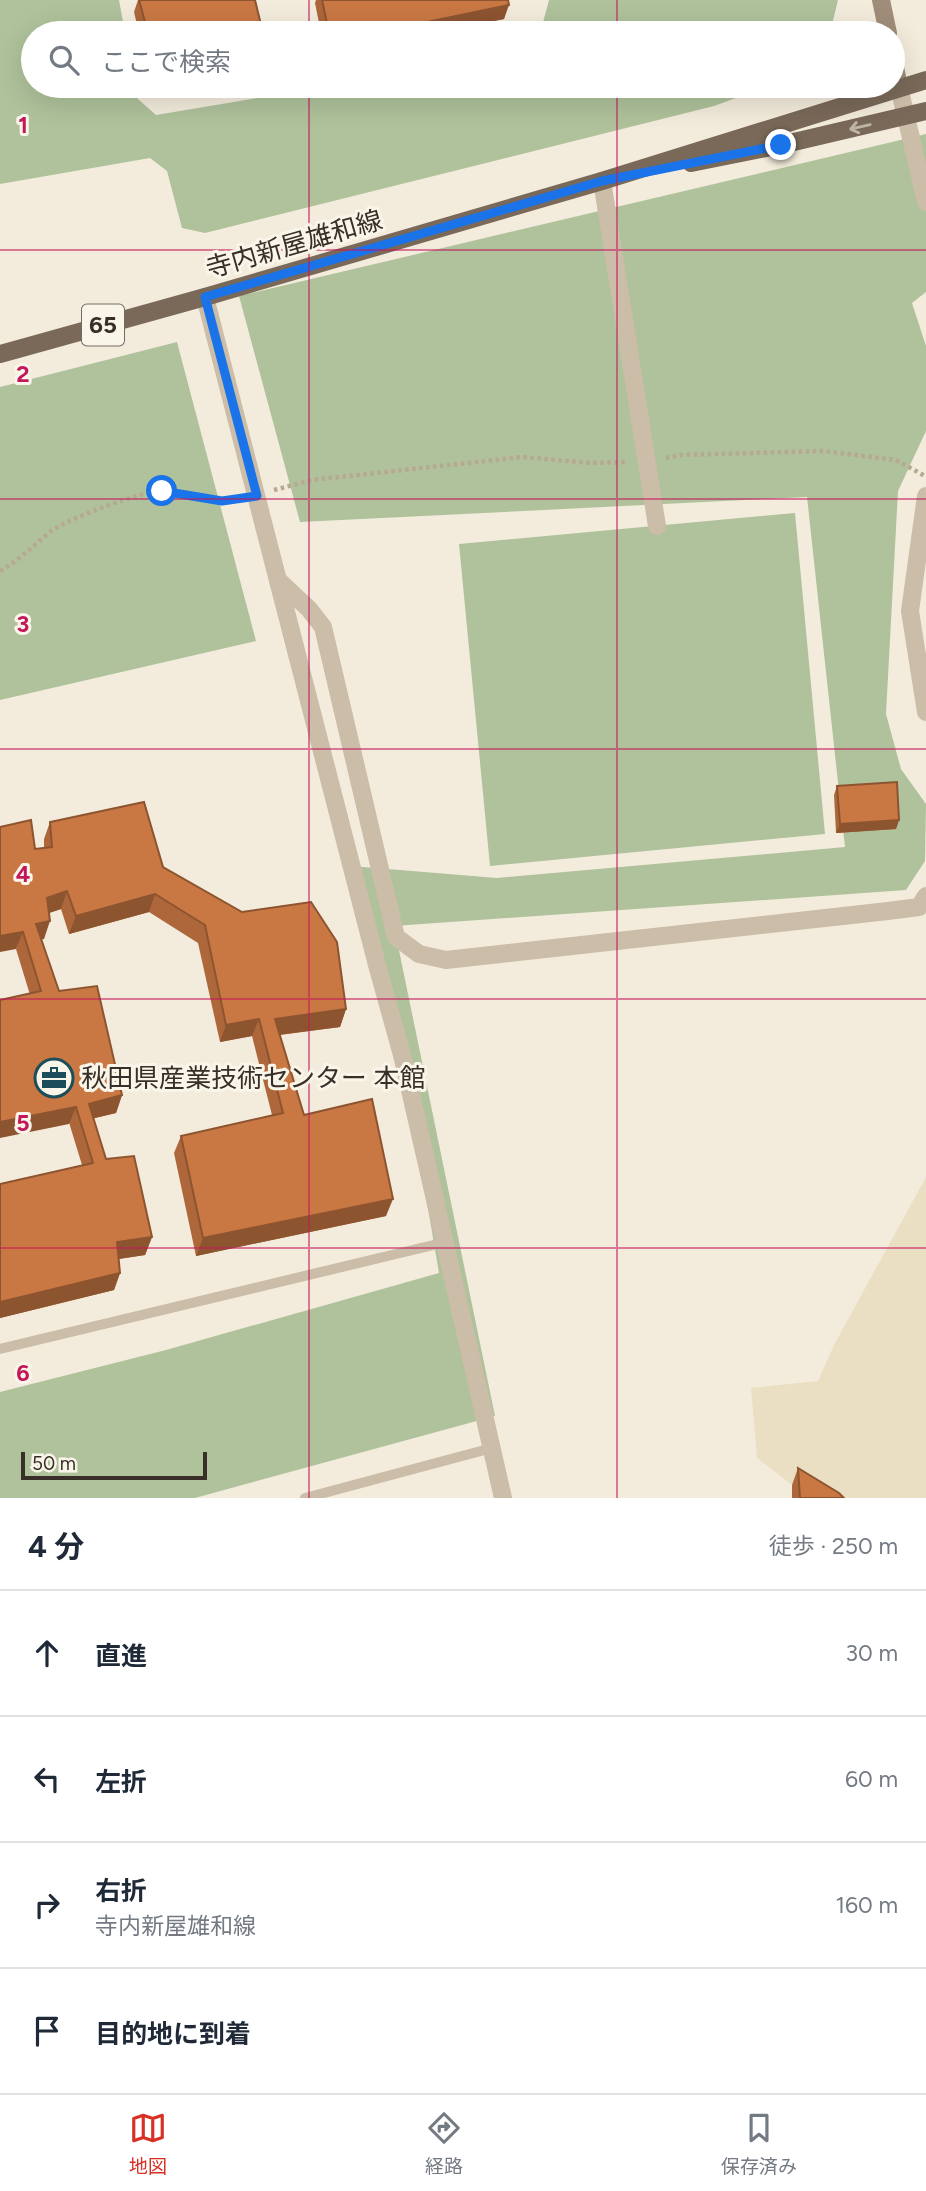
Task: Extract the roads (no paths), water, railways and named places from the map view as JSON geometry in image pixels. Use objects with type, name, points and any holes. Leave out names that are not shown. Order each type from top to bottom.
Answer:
[{"type":"main road","name":"寺内新屋雄和線","points":[[905,85],[926,80]]},
{"type":"main road","name":"寺内新屋雄和線","points":[[0,354],[602,181],[864,98]]},
{"type":"main road","name":"寺内新屋雄和線","points":[[602,181],[781,145],[926,111]]},
{"type":"street","points":[[881,0],[885,21]]},
{"type":"street","points":[[901,98],[926,202]]},
{"type":"street","points":[[905,116],[926,156]]},
{"type":"street","points":[[602,181],[657,526]]},
{"type":"street","points":[[205,297],[402,1055],[503,1498]]},
{"type":"street","points":[[926,496],[910,611],[926,712]]},
{"type":"street","points":[[278,580],[309,609],[323,627],[396,937],[419,954],[446,960],[888,911],[919,907],[926,896]]},
{"type":"lane","points":[[0,1349],[446,1242]]},
{"type":"lane","points":[[305,1498],[492,1448]]},
{"type":"place","name":"秋田県産業技術センター 本館","points":[[54,1078]]}]
